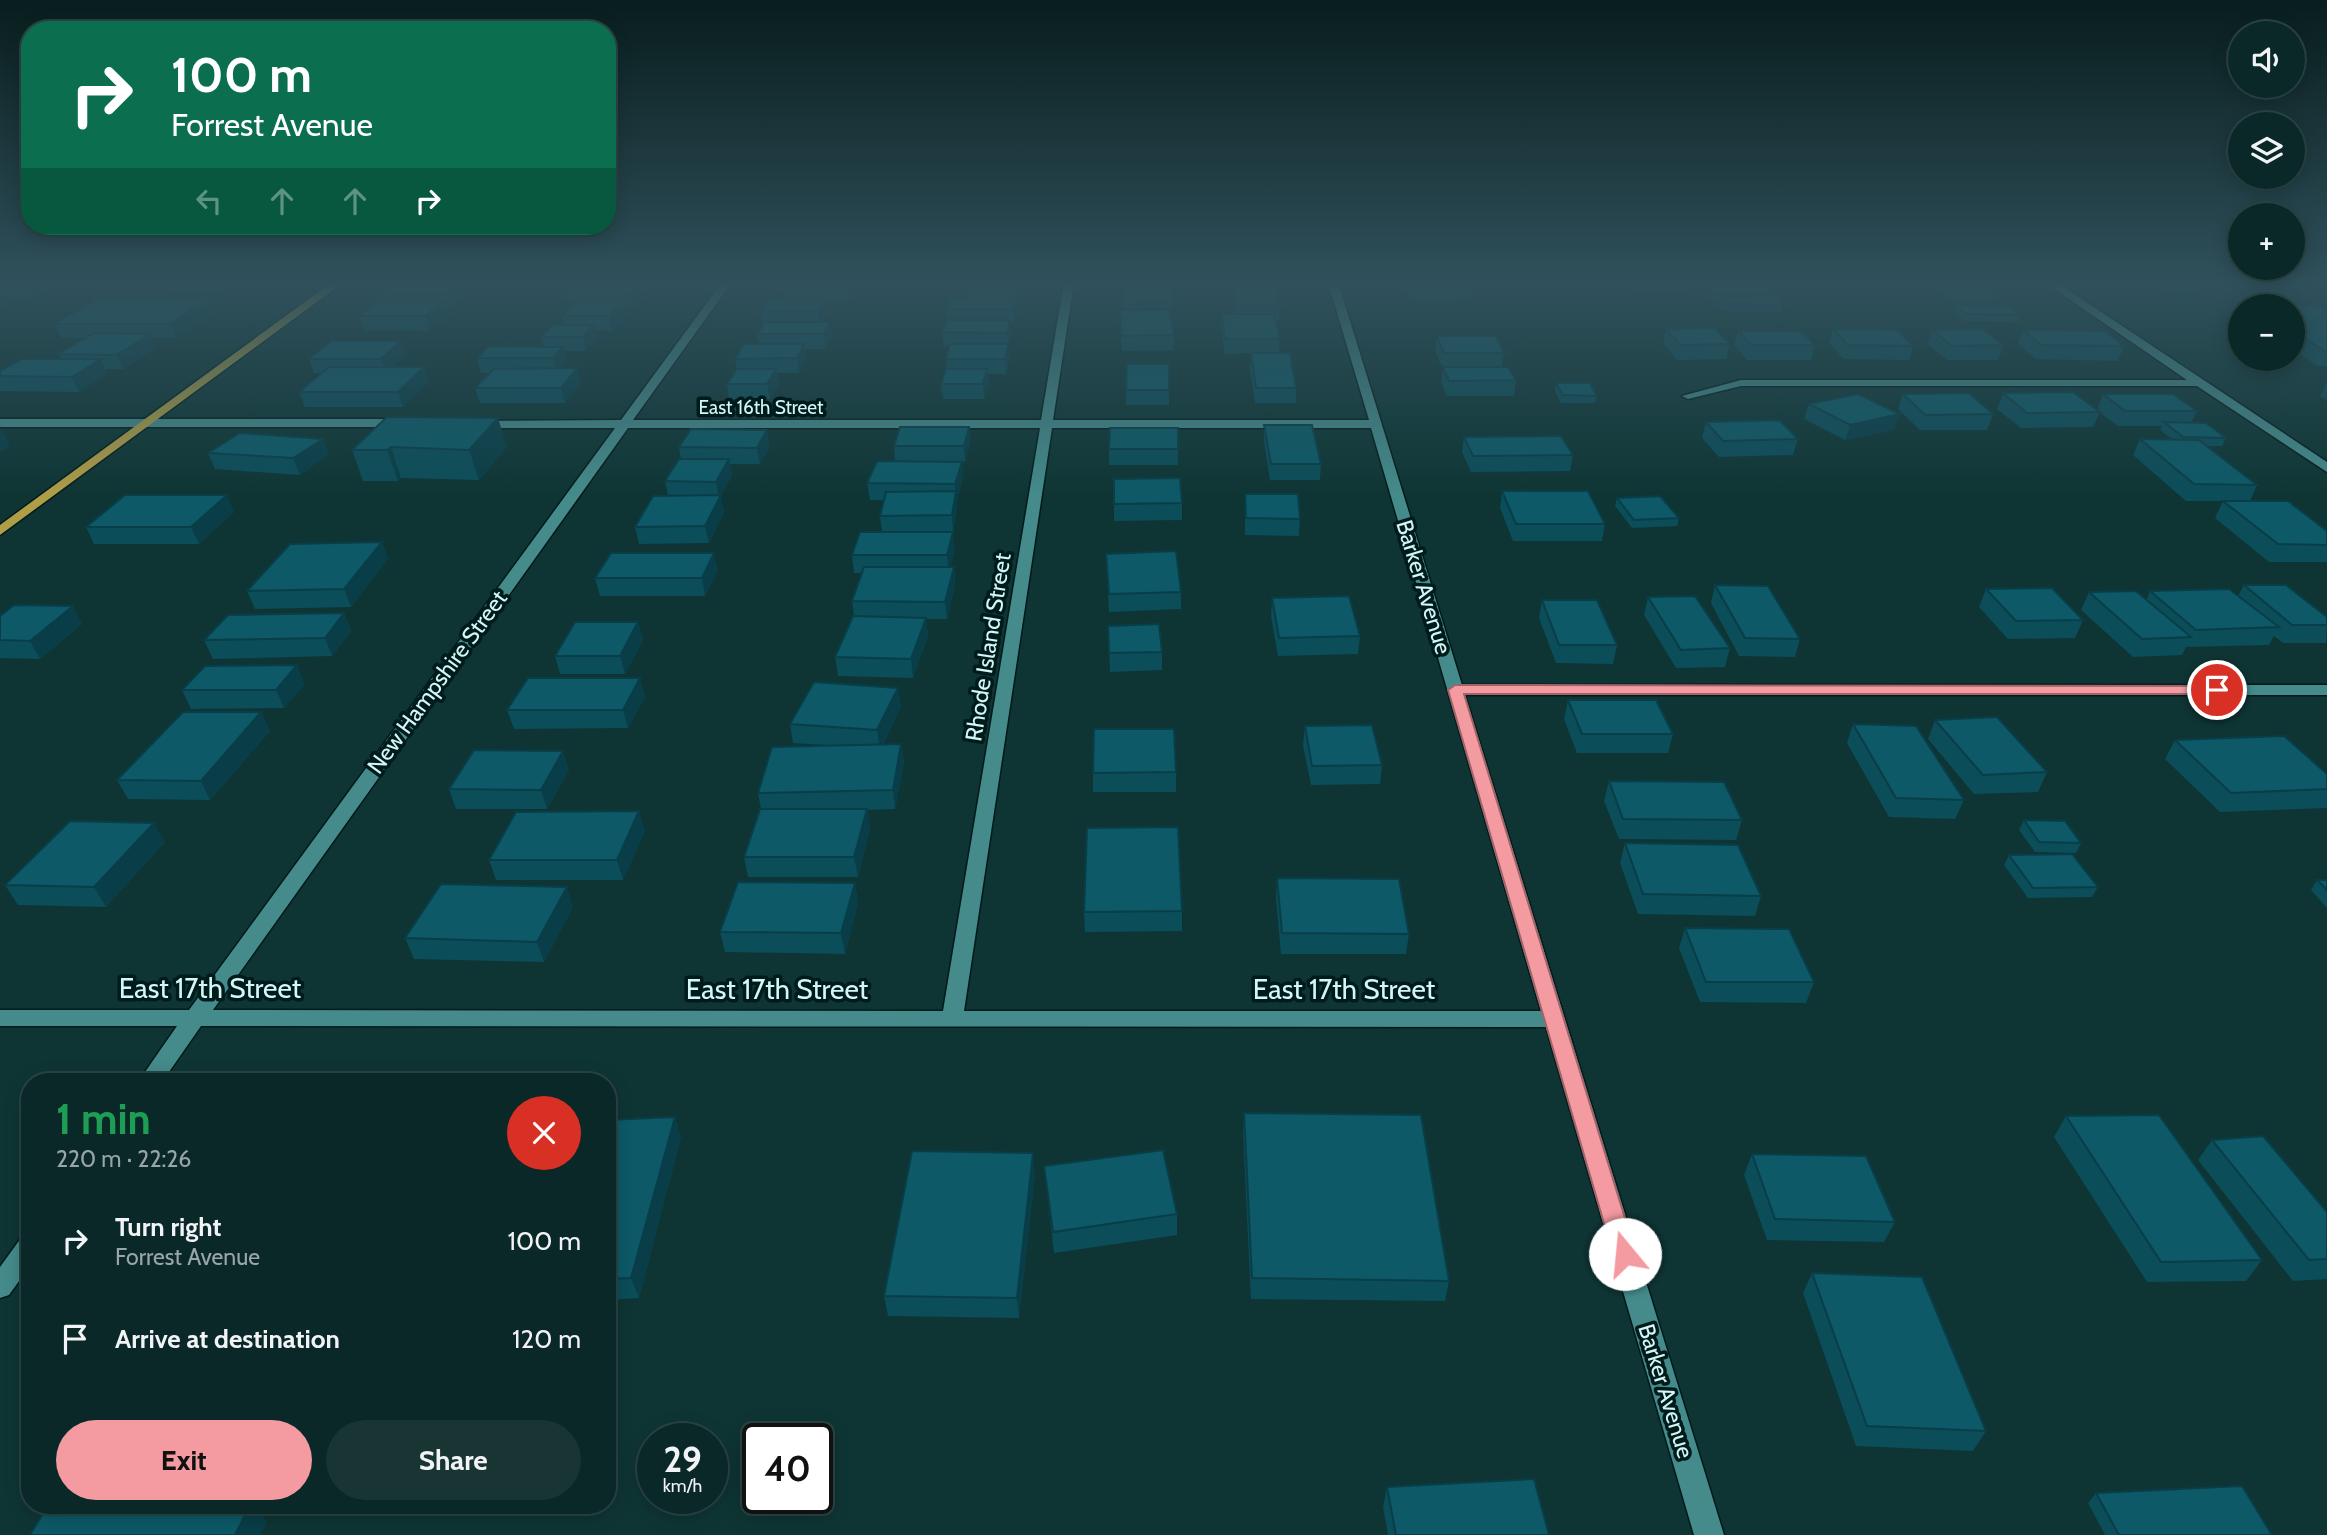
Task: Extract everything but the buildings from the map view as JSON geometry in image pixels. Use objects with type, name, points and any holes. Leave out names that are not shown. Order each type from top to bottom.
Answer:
[{"type":"main road","points":[[0,531],[241,354]]},
{"type":"street","name":"New Hampshire Street","points":[[155,1073],[675,354]]},
{"type":"street","name":"Rhode Island Street","points":[[952,1018],[1057,354]]},
{"type":"street","name":"Barker Avenue","points":[[1355,354],[1709,1535]]},
{"type":"street","points":[[2157,354],[2327,468]]},
{"type":"street","points":[[1688,396],[1741,383],[2201,383]]},
{"type":"street","points":[[0,423],[410,424]]},
{"type":"street","name":"East 16th Street","points":[[462,424],[1376,424]]},
{"type":"street","points":[[1455,690],[2327,690]]},
{"type":"street","name":"East 17th Street","points":[[0,1018],[1554,1019]]},
{"type":"street","points":[[0,1287],[21,1258]]},
{"type":"route","points":[[1625,1254],[1455,690],[2217,690]]}]
